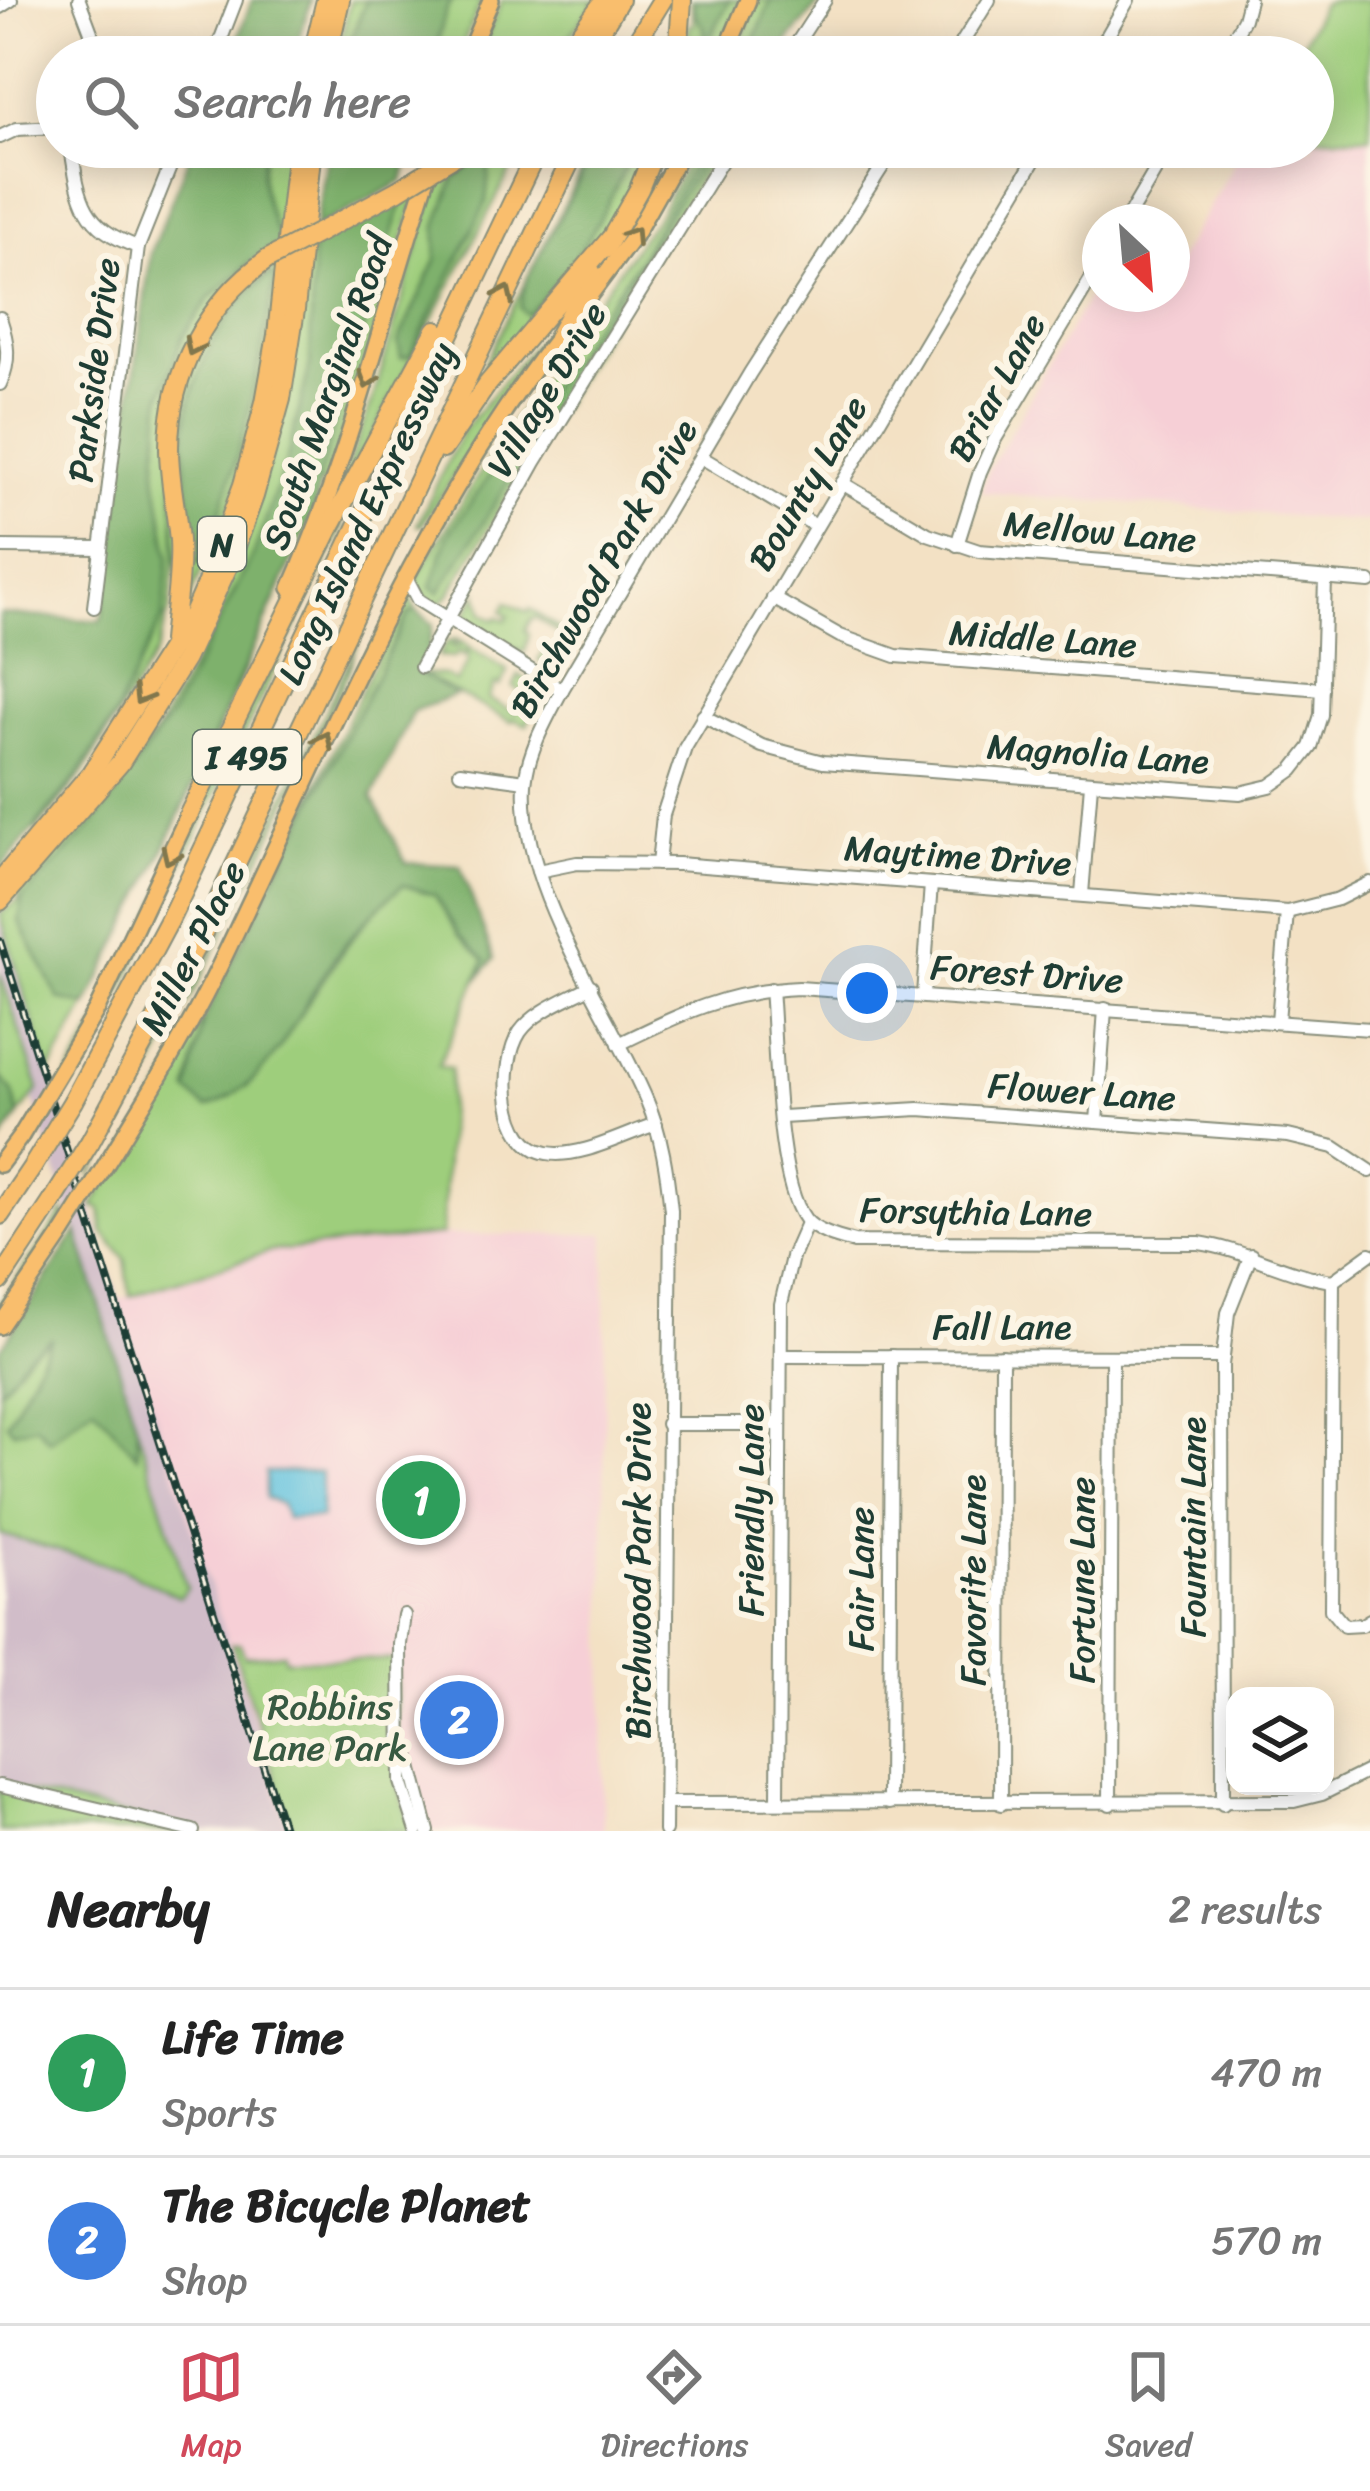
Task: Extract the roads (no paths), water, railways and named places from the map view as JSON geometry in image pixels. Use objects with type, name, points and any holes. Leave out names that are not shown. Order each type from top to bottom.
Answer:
[{"type":"highway","points":[[317,36],[326,0]]},
{"type":"highway","points":[[332,36],[340,0]]},
{"type":"highway","points":[[578,36],[605,0]]},
{"type":"highway","points":[[598,36],[620,0]]},
{"type":"highway","points":[[640,36],[662,0]]},
{"type":"highway","points":[[679,36],[682,0]]},
{"type":"highway","name":"N","points":[[3,891],[91,773],[193,614],[225,536],[265,402],[295,168]]},
{"type":"highway","name":"N","points":[[3,891],[120,763],[185,658],[231,560],[281,399],[310,168]]},
{"type":"highway","points":[[172,644],[179,542],[169,453],[174,400],[200,333],[227,296],[268,260],[434,168]]},
{"type":"highway","name":"Long Island Expressway","points":[[0,1216],[73,1101],[179,900],[528,168]]},
{"type":"highway","name":"Long Island Expressway","points":[[0,1281],[89,1142],[201,937],[567,168]]},
{"type":"highway","points":[[557,338],[648,168]]},
{"type":"highway","points":[[384,552],[485,386],[610,239]]},
{"type":"highway","points":[[188,815],[330,527],[464,277],[486,250]]},
{"type":"main road","points":[[476,36],[491,0]]},
{"type":"main road","points":[[733,36],[748,0]]},
{"type":"main road","name":"South Marginal Road","points":[[0,1164],[97,1009],[304,558],[338,472],[431,168]]},
{"type":"main road","name":"Miller Place","points":[[0,1326],[97,1179],[218,970],[337,711],[442,512],[557,338],[634,236],[672,168]]},
{"type":"street","points":[[0,7],[10,0]]},
{"type":"street","points":[[80,0],[92,36]]},
{"type":"street","points":[[222,36],[236,0]]},
{"type":"street","points":[[802,36],[825,0]]},
{"type":"street","points":[[966,36],[989,0]]},
{"type":"street","points":[[1107,36],[1128,0]]},
{"type":"street","points":[[1235,36],[1249,0]]},
{"type":"street","points":[[0,137],[17,129],[36,128]]},
{"type":"street","points":[[74,168],[87,213],[110,236],[138,247]]},
{"type":"street","name":"Parkside Drive","points":[[94,608],[138,247],[170,168]]},
{"type":"street","name":"Village Drive","points":[[422,667],[536,462],[717,168]]},
{"type":"street","name":"Birchwood Park Drive","points":[[665,1831],[671,1210],[665,1159],[656,1124],[538,872],[527,826],[525,782],[542,727],[562,690],[750,373],[882,168]]},
{"type":"street","name":"Bounty Lane","points":[[658,863],[669,789],[685,748],[1030,168]]},
{"type":"street","points":[[1136,204],[1157,168]]},
{"type":"street","name":"Briar Lane","points":[[957,545],[994,442],[1082,294]]},
{"type":"street","points":[[0,318],[8,345],[8,363],[0,384]]},
{"type":"street","points":[[701,458],[817,526]]},
{"type":"street","name":"Mellow Lane","points":[[842,483],[928,534],[1000,555],[1370,582]]},
{"type":"street","points":[[0,547],[100,548]]},
{"type":"street","points":[[406,577],[418,600],[562,690]]},
{"type":"street","name":"Magnolia Lane","points":[[703,716],[762,746],[823,762],[1240,793],[1270,786],[1293,770],[1311,747],[1322,715],[1325,579]]},
{"type":"street","name":"Middle Lane","points":[[773,598],[840,636],[896,656],[1322,689]]},
{"type":"street","points":[[460,772],[525,782]]},
{"type":"street","points":[[1082,894],[1091,784]]},
{"type":"street","name":"Maytime Drive","points":[[538,872],[577,863],[658,863],[1287,912],[1337,899],[1370,883]]},
{"type":"street","points":[[922,995],[931,884]]},
{"type":"street","points":[[1278,1021],[1287,912]]},
{"type":"street","points":[[591,986],[533,1018],[516,1040],[510,1070],[512,1118],[522,1151],[571,1152],[656,1124]]},
{"type":"street","name":"Forest Drive","points":[[619,1044],[711,1000],[771,989],[922,995],[1370,1030]]},
{"type":"street","name":"Forsythia Lane","points":[[771,989],[789,1185],[807,1223],[854,1242],[1199,1244],[1250,1255],[1290,1274],[1333,1281]]},
{"type":"street","points":[[1097,1122],[1105,1009]]},
{"type":"street","name":"Flower Lane","points":[[782,1117],[891,1108],[1313,1141],[1334,1147],[1370,1171]]},
{"type":"street","name":"Friendly Lane","points":[[778,1802],[783,1287],[807,1223]]},
{"type":"street","points":[[1366,1623],[1344,1626],[1331,1610],[1333,1281],[1370,1254]]},
{"type":"street","name":"Fountain Lane","points":[[1223,1804],[1223,1357],[1228,1313],[1250,1255]]},
{"type":"street","name":"Fall Lane","points":[[781,1356],[1223,1357]]},
{"type":"street","name":"Fair Lane","points":[[889,1803],[891,1356]]},
{"type":"street","name":"Favorite Lane","points":[[1001,1804],[1002,1357]]},
{"type":"street","name":"Fortune Lane","points":[[1110,1804],[1112,1357]]},
{"type":"street","points":[[668,1424],[780,1424]]},
{"type":"street","points":[[417,1831],[401,1782],[399,1658],[404,1615],[407,1755],[428,1831]]},
{"type":"street","points":[[666,1803],[1223,1804],[1308,1798],[1370,1770]]},
{"type":"street","points":[[0,1786],[193,1831]]},
{"type":"water","points":[[266,1472],[321,1472],[321,1518],[286,1518],[281,1504],[266,1498]]},
{"type":"railway","points":[[0,941],[284,1831]]},
{"type":"place","name":"Life Time","points":[[421,1500]]},
{"type":"place","name":"The Bicycle Planet","points":[[459,1720]]},
{"type":"park label","name":"Robbins Lane Park","points":[[330,1726]]}]
